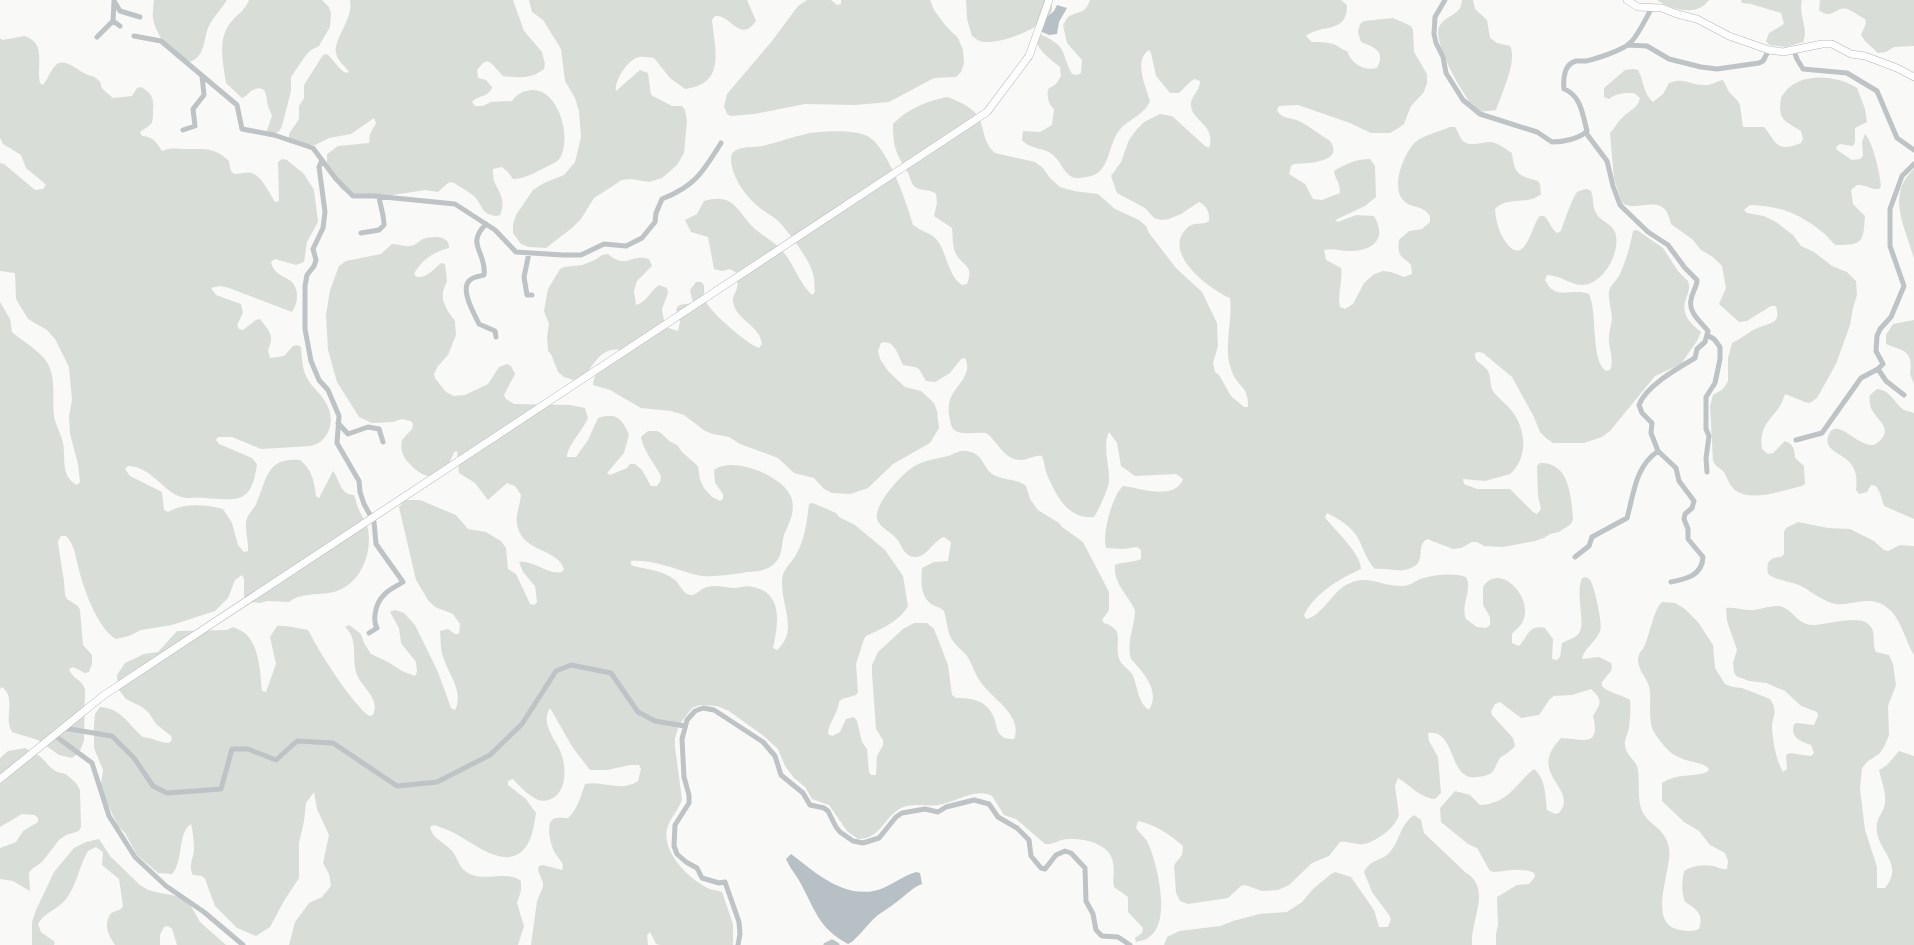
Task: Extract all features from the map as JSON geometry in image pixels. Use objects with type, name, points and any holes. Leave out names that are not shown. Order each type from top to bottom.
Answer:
[{"type":"street","points":[[0,779],[104,695],[987,112],[1029,56],[1049,0]]},
{"type":"street","points":[[1445,0],[1435,16],[1436,43],[1443,57],[1446,73],[1472,110],[1537,132],[1552,142],[1565,141],[1586,133]]},
{"type":"street","points":[[1628,0],[1638,7],[1662,8],[1696,19],[1729,36],[1769,50],[1794,51],[1822,44],[1832,44],[1851,54],[1864,56],[1897,68],[1914,77]]},
{"type":"street","points":[[97,37],[113,21],[114,1],[120,11],[140,17]]},
{"type":"street","points":[[1628,45],[1652,7]]},
{"type":"street","points":[[113,21],[120,26]]},
{"type":"street","points":[[134,36],[161,41],[237,105],[242,129],[274,135],[313,148],[336,179],[353,196],[379,196],[455,204],[495,230],[516,252],[581,255],[604,244],[626,246],[642,238],[655,222],[662,199],[680,192],[702,174],[721,143]]},
{"type":"street","points":[[1671,582],[1686,579],[1700,569],[1703,557],[1688,538],[1688,529],[1684,519],[1694,501],[1679,481],[1676,468],[1658,451],[1651,433],[1652,423],[1642,413],[1639,405],[1641,399],[1659,382],[1695,358],[1697,349],[1705,342],[1708,331],[1691,309],[1691,299],[1698,284],[1668,245],[1648,232],[1620,205],[1607,161],[1586,133],[1579,101],[1564,89],[1563,81],[1566,70],[1577,61],[1583,62],[1597,58],[1628,45],[1647,46],[1669,59],[1717,69],[1759,63],[1763,61],[1769,50]]},
{"type":"street","points":[[1794,51],[1803,69],[1847,73],[1877,91],[1898,138],[1914,150]]},
{"type":"street","points":[[183,130],[195,126],[193,109],[204,95],[202,76]]},
{"type":"street","points":[[322,160],[319,167],[325,212],[323,228],[313,249],[316,260],[307,275],[305,286],[305,329],[311,361],[319,380],[328,390],[339,416],[337,443],[359,481],[360,492],[374,522],[376,544],[403,582],[383,595],[376,611],[374,623],[377,628],[369,633]]},
{"type":"street","points":[[1796,440],[1822,433],[1861,378],[1883,364],[1876,351],[1877,336],[1880,329],[1891,318],[1904,286],[1890,246],[1890,209],[1902,176],[1914,164]]},
{"type":"street","points":[[361,233],[379,230],[384,225],[384,212],[379,196]]},
{"type":"street","points":[[486,224],[478,232],[476,239],[485,268],[484,275],[471,279],[467,283],[467,300],[479,324],[495,331],[496,338]]},
{"type":"street","points":[[529,254],[524,277],[527,295],[532,295]]},
{"type":"street","points":[[1707,335],[1714,339],[1720,347],[1715,383],[1706,397],[1706,429],[1709,436],[1707,472]]},
{"type":"street","points":[[1878,369],[1886,381],[1904,395]]},
{"type":"street","points":[[338,423],[348,434],[368,427],[379,429],[383,442]]},
{"type":"street","points":[[1575,557],[1589,546],[1592,537],[1627,518],[1639,471],[1658,451]]},
{"type":"street","points":[[63,728],[112,736],[134,758],[153,786],[167,793],[221,789],[232,749],[248,749],[276,760],[297,741],[333,742],[397,786],[437,782],[490,755],[522,723],[556,671],[571,665],[611,673],[638,712],[655,721],[685,726]]},
{"type":"street","points":[[738,945],[739,922],[725,882],[718,883],[702,879],[697,868],[680,858],[674,850],[675,825],[689,804],[682,750],[685,726],[694,711],[708,708],[752,734],[771,749],[778,761],[781,775],[803,793],[810,805],[819,806],[828,811],[836,827],[853,841],[863,843],[879,838],[902,813],[925,809],[938,812],[946,807],[974,800],[989,804],[998,817],[1017,828],[1029,840],[1031,856],[1043,869],[1056,855],[1065,851],[1071,853],[1085,868],[1086,901],[1093,914],[1096,930],[1102,936],[1118,937],[1130,945]]},
{"type":"street","points":[[54,735],[92,763],[109,816],[135,857],[166,886],[204,912],[243,945]]},
{"type":"street","points":[[826,945],[832,942],[837,945]]},
{"type":"shaded area","points":[[154,0],[227,0],[208,27],[200,54],[188,62],[181,60],[169,50],[156,29],[153,20]]},
{"type":"shaded area","points":[[249,0],[322,0],[331,13],[330,27],[319,46],[306,55],[291,77],[291,91],[282,126],[273,136],[266,133],[272,116],[264,91],[259,88],[255,89],[242,98],[226,83],[222,43],[231,22]]},
{"type":"shaded area","points":[[350,0],[513,0],[524,31],[542,52],[544,69],[525,77],[503,76],[487,61],[477,70],[478,78],[486,80],[492,87],[491,90],[472,102],[475,106],[483,106],[491,102],[512,101],[519,94],[532,90],[549,97],[561,116],[564,127],[563,149],[560,158],[537,172],[517,179],[513,179],[502,167],[493,169],[493,176],[502,201],[500,215],[496,216],[485,211],[474,196],[452,182],[438,192],[425,190],[374,198],[356,198],[341,189],[327,162],[327,154],[338,146],[369,143],[370,134],[376,123],[374,118],[351,134],[329,138],[315,145],[289,143],[289,134],[299,119],[299,106],[304,98],[304,85],[323,55],[327,54],[338,67],[346,73],[349,72],[338,58],[336,50],[349,15]]},
{"type":"shaded area","points":[[529,0],[747,0],[756,21],[745,30],[726,19],[715,16],[712,20],[715,64],[707,80],[698,86],[685,89],[670,78],[654,58],[639,57],[626,66],[619,76],[616,91],[640,70],[648,73],[651,95],[672,106],[682,106],[685,110],[687,121],[684,153],[677,165],[662,178],[649,182],[622,180],[594,198],[581,219],[546,248],[521,244],[513,233],[513,224],[516,215],[533,190],[564,175],[575,162],[581,137],[579,111],[575,98],[565,81],[561,49],[543,20],[532,12]]},
{"type":"shaded area","points":[[807,0],[831,0],[837,5],[841,4],[841,0],[930,0],[945,25],[958,38],[963,50],[964,63],[961,72],[956,77],[934,78],[889,102],[856,105],[805,104],[754,114],[731,116],[727,114],[724,106],[727,94],[798,6]]},
{"type":"shaded area","points":[[966,0],[1051,0],[1052,9],[1045,20],[1030,30],[1001,40],[983,42],[972,36],[967,19]]},
{"type":"shaded area","points":[[1090,0],[1341,0],[1347,5],[1343,21],[1338,25],[1312,32],[1306,36],[1312,42],[1333,44],[1347,51],[1355,63],[1367,68],[1377,68],[1380,57],[1374,48],[1361,42],[1358,32],[1360,24],[1364,21],[1393,18],[1411,26],[1414,52],[1427,74],[1427,83],[1424,92],[1411,106],[1404,124],[1397,129],[1390,133],[1371,133],[1350,123],[1298,105],[1279,106],[1277,110],[1281,115],[1299,121],[1330,141],[1333,148],[1333,154],[1329,158],[1291,166],[1289,174],[1305,184],[1313,199],[1322,200],[1340,193],[1334,171],[1342,166],[1370,159],[1375,166],[1376,197],[1365,206],[1335,220],[1338,222],[1356,215],[1374,216],[1379,231],[1375,242],[1357,251],[1324,250],[1326,260],[1341,268],[1340,307],[1345,309],[1353,304],[1364,283],[1374,274],[1383,271],[1404,277],[1412,274],[1411,265],[1399,253],[1399,240],[1409,231],[1422,229],[1430,222],[1430,216],[1424,210],[1409,205],[1399,194],[1401,168],[1408,151],[1418,140],[1450,127],[1455,127],[1462,140],[1468,144],[1490,142],[1502,146],[1512,153],[1518,173],[1540,184],[1541,194],[1536,198],[1506,202],[1495,209],[1500,232],[1514,250],[1520,250],[1524,246],[1540,216],[1546,218],[1557,233],[1561,231],[1577,192],[1587,189],[1591,191],[1596,213],[1615,232],[1616,248],[1609,266],[1590,284],[1578,285],[1547,275],[1545,280],[1549,287],[1559,292],[1589,294],[1592,302],[1598,357],[1606,371],[1610,370],[1612,363],[1609,340],[1612,319],[1609,292],[1624,265],[1633,231],[1637,230],[1663,248],[1678,271],[1688,281],[1685,312],[1689,320],[1701,332],[1681,364],[1655,376],[1610,431],[1602,437],[1584,443],[1553,443],[1540,432],[1512,377],[1483,353],[1475,353],[1477,361],[1486,368],[1490,375],[1494,392],[1509,407],[1520,425],[1523,451],[1510,474],[1485,481],[1463,479],[1464,484],[1477,489],[1510,489],[1537,514],[1541,509],[1537,466],[1540,463],[1550,464],[1558,468],[1567,482],[1573,519],[1571,524],[1544,538],[1503,547],[1484,546],[1472,542],[1461,548],[1453,549],[1427,539],[1421,547],[1417,564],[1412,568],[1397,570],[1375,569],[1352,530],[1327,513],[1325,517],[1353,550],[1361,569],[1344,577],[1321,593],[1304,615],[1306,619],[1316,614],[1339,590],[1352,582],[1367,580],[1403,586],[1431,576],[1455,575],[1466,577],[1468,582],[1464,608],[1466,619],[1477,627],[1486,628],[1490,625],[1490,617],[1483,605],[1483,587],[1490,580],[1498,578],[1507,580],[1514,586],[1524,604],[1525,614],[1521,624],[1512,634],[1512,643],[1519,646],[1529,632],[1539,627],[1545,628],[1553,639],[1552,659],[1557,660],[1560,657],[1562,643],[1574,638],[1581,628],[1580,585],[1582,578],[1589,579],[1597,600],[1601,627],[1582,659],[1599,657],[1611,663],[1611,671],[1602,682],[1602,686],[1630,700],[1629,728],[1625,746],[1638,770],[1640,806],[1645,816],[1664,835],[1669,848],[1663,893],[1663,915],[1668,924],[1676,929],[1688,931],[1699,929],[1701,920],[1696,910],[1685,902],[1682,887],[1684,871],[1701,865],[1727,869],[1728,861],[1725,853],[1710,845],[1699,831],[1684,822],[1662,801],[1662,783],[1674,777],[1701,774],[1709,769],[1702,764],[1679,758],[1673,754],[1652,728],[1649,686],[1638,661],[1659,605],[1662,602],[1675,603],[1698,622],[1713,645],[1715,668],[1725,684],[1770,699],[1775,711],[1772,728],[1774,745],[1783,772],[1787,769],[1786,755],[1790,753],[1811,756],[1814,753],[1811,745],[1795,736],[1793,729],[1794,724],[1797,723],[1814,725],[1818,716],[1817,712],[1801,706],[1785,691],[1766,683],[1749,681],[1736,676],[1733,663],[1737,650],[1727,621],[1726,608],[1754,610],[1781,606],[1804,623],[1812,625],[1849,620],[1867,623],[1873,633],[1876,652],[1889,655],[1893,664],[1896,685],[1888,706],[1889,735],[1879,754],[1862,768],[1860,789],[1865,830],[1877,867],[1877,888],[1885,888],[1890,880],[1892,865],[1877,832],[1877,822],[1885,802],[1879,770],[1887,765],[1899,751],[1914,756],[1914,945],[1496,945],[1497,897],[1517,885],[1529,884],[1535,877],[1534,873],[1519,870],[1490,871],[1477,848],[1468,844],[1441,822],[1440,808],[1455,791],[1470,795],[1480,805],[1498,801],[1534,769],[1543,782],[1547,810],[1555,814],[1559,813],[1564,804],[1563,796],[1550,771],[1548,762],[1551,751],[1561,738],[1583,740],[1592,737],[1595,726],[1593,716],[1600,702],[1591,689],[1572,695],[1554,696],[1539,715],[1521,718],[1500,702],[1495,704],[1491,711],[1492,715],[1513,738],[1515,746],[1500,758],[1490,774],[1485,776],[1467,776],[1456,764],[1444,739],[1437,734],[1428,733],[1429,741],[1438,757],[1441,793],[1435,799],[1430,798],[1420,794],[1398,778],[1395,786],[1399,815],[1390,829],[1364,844],[1340,842],[1329,856],[1312,863],[1289,885],[1278,890],[1262,891],[1245,885],[1228,898],[1188,904],[1180,901],[1176,893],[1174,865],[1182,855],[1183,846],[1162,830],[1138,821],[1136,828],[1148,843],[1155,864],[1161,906],[1156,929],[1148,938],[1136,942],[1135,938],[1142,933],[1143,928],[1128,912],[1128,897],[1114,887],[1114,866],[1111,856],[1102,847],[1089,841],[1075,839],[1045,844],[1016,819],[1004,815],[992,796],[979,793],[945,804],[910,805],[901,808],[872,836],[858,839],[847,831],[829,805],[812,799],[805,787],[785,766],[778,749],[729,711],[717,706],[700,705],[692,708],[679,725],[675,747],[682,799],[668,825],[666,837],[672,854],[690,876],[710,889],[722,892],[733,924],[733,945],[660,945],[656,944],[650,932],[647,935],[648,945],[531,945],[537,901],[543,887],[539,866],[562,870],[563,865],[552,846],[549,831],[551,822],[555,818],[568,818],[577,806],[585,784],[625,786],[638,781],[641,769],[639,765],[630,765],[607,770],[590,770],[573,748],[550,708],[547,714],[548,727],[560,750],[564,766],[562,788],[556,796],[543,801],[531,796],[513,779],[508,781],[508,785],[526,799],[536,813],[531,838],[519,853],[510,857],[500,856],[448,830],[434,825],[430,827],[435,836],[452,851],[463,869],[471,875],[508,876],[521,881],[517,903],[524,926],[518,945],[289,945],[295,922],[309,903],[322,897],[331,886],[329,874],[323,863],[329,835],[317,809],[314,792],[306,803],[299,843],[299,878],[270,927],[256,936],[237,928],[215,906],[205,879],[202,876],[193,875],[191,866],[194,847],[191,824],[184,834],[178,862],[172,874],[158,873],[137,855],[125,833],[118,826],[104,797],[101,784],[103,770],[94,748],[95,714],[100,707],[108,708],[120,714],[143,737],[166,743],[172,740],[171,736],[156,724],[149,713],[126,699],[118,689],[117,675],[125,663],[144,654],[158,652],[177,631],[227,630],[233,627],[242,631],[251,640],[258,661],[262,691],[266,692],[276,664],[270,637],[277,626],[308,630],[344,688],[369,716],[373,715],[375,709],[373,699],[358,677],[354,644],[350,632],[345,627],[349,625],[361,634],[371,654],[415,676],[416,662],[401,643],[399,628],[390,612],[395,610],[404,613],[415,625],[438,672],[451,708],[455,710],[457,690],[443,656],[440,631],[448,629],[459,634],[460,624],[453,614],[435,607],[428,600],[416,580],[399,507],[405,500],[420,500],[456,515],[468,529],[486,532],[501,541],[506,548],[508,569],[516,574],[530,604],[534,605],[537,602],[535,586],[523,572],[519,562],[530,563],[556,572],[562,572],[564,569],[561,562],[521,536],[517,520],[521,495],[515,486],[507,483],[488,500],[475,483],[459,473],[457,451],[439,474],[428,476],[422,474],[408,462],[401,449],[402,440],[412,429],[411,421],[402,419],[372,423],[359,417],[337,382],[328,350],[326,315],[330,290],[339,266],[346,261],[381,254],[392,244],[410,246],[431,237],[444,239],[449,244],[449,248],[429,257],[414,274],[417,277],[424,276],[441,263],[445,264],[447,281],[443,291],[443,300],[455,321],[456,335],[448,355],[434,374],[446,392],[454,396],[465,395],[488,384],[499,367],[507,364],[511,366],[515,374],[504,395],[514,404],[570,405],[585,408],[588,418],[567,457],[576,457],[588,440],[598,418],[614,416],[624,424],[629,435],[624,453],[607,473],[610,475],[627,468],[630,464],[635,464],[642,470],[651,486],[657,486],[661,477],[641,437],[648,431],[657,431],[677,445],[698,466],[700,480],[712,497],[720,501],[723,499],[723,494],[715,483],[714,470],[734,465],[770,476],[788,491],[792,500],[792,514],[780,554],[774,564],[765,569],[702,576],[649,562],[631,561],[631,565],[670,576],[688,595],[714,586],[735,588],[748,586],[763,590],[770,596],[776,611],[773,648],[777,650],[787,635],[788,626],[782,577],[802,541],[809,504],[813,503],[836,513],[855,525],[885,550],[903,576],[908,606],[895,620],[864,639],[856,664],[858,692],[839,702],[828,734],[832,736],[840,732],[846,719],[854,717],[862,742],[867,749],[871,775],[876,775],[877,756],[883,745],[883,740],[876,729],[872,665],[878,652],[903,629],[914,623],[927,623],[934,629],[948,665],[952,695],[956,698],[971,699],[984,704],[993,716],[1000,734],[1007,739],[1014,739],[1016,731],[1011,716],[980,682],[967,656],[954,643],[944,611],[927,601],[923,592],[922,568],[934,562],[948,561],[951,542],[944,537],[923,555],[911,556],[877,519],[877,513],[884,498],[908,471],[921,463],[961,451],[975,454],[992,474],[1026,486],[1030,499],[1038,510],[1083,542],[1109,592],[1109,610],[1102,620],[1115,629],[1120,661],[1132,674],[1140,699],[1149,710],[1153,696],[1152,689],[1131,659],[1130,652],[1135,610],[1116,578],[1115,571],[1115,565],[1141,559],[1141,550],[1137,547],[1106,548],[1105,534],[1115,498],[1123,486],[1156,492],[1173,490],[1183,479],[1176,474],[1135,476],[1121,466],[1117,443],[1109,432],[1106,450],[1109,481],[1105,494],[1094,517],[1078,515],[1071,511],[1056,494],[1042,456],[1022,460],[1013,459],[1004,453],[986,433],[961,433],[953,429],[949,403],[966,374],[965,358],[961,359],[950,373],[935,382],[926,381],[919,369],[903,365],[895,349],[885,342],[881,343],[878,351],[880,359],[888,371],[905,387],[921,391],[934,403],[939,428],[930,443],[893,464],[868,488],[850,494],[832,493],[824,489],[814,478],[794,473],[778,458],[740,444],[729,437],[705,431],[684,415],[671,411],[641,408],[610,390],[593,385],[600,369],[624,351],[617,349],[605,352],[584,377],[573,380],[564,377],[558,372],[548,351],[549,324],[544,311],[548,289],[560,269],[564,267],[582,265],[608,254],[619,261],[649,259],[652,266],[637,281],[634,291],[636,305],[659,285],[667,288],[668,293],[662,309],[665,327],[678,331],[680,322],[676,309],[681,305],[693,303],[690,290],[696,282],[701,282],[704,285],[705,300],[714,312],[738,334],[759,348],[762,344],[757,332],[735,308],[733,299],[737,288],[737,273],[730,269],[722,271],[714,269],[708,237],[691,232],[685,220],[697,214],[704,201],[722,199],[728,201],[756,230],[780,248],[812,295],[815,292],[814,276],[804,256],[781,224],[745,192],[736,179],[731,158],[732,154],[739,149],[820,132],[838,131],[863,134],[876,143],[896,177],[913,225],[937,240],[957,281],[962,285],[967,284],[969,269],[955,251],[952,228],[934,216],[937,203],[936,194],[913,185],[898,155],[894,139],[893,124],[905,114],[918,106],[947,97],[973,110],[981,122],[986,141],[995,153],[1035,162],[1060,187],[1098,194],[1115,209],[1139,220],[1146,226],[1176,268],[1202,292],[1217,323],[1218,346],[1213,363],[1215,372],[1231,396],[1244,407],[1248,407],[1246,394],[1233,375],[1229,361],[1230,298],[1211,287],[1191,269],[1180,248],[1181,238],[1187,228],[1209,221],[1207,210],[1199,202],[1169,219],[1154,218],[1145,208],[1117,193],[1111,176],[1121,162],[1129,140],[1137,129],[1144,122],[1160,114],[1172,116],[1209,148],[1207,128],[1195,115],[1191,104],[1200,81],[1195,79],[1179,93],[1170,93],[1156,76],[1149,50],[1144,55],[1141,67],[1150,101],[1144,110],[1118,132],[1104,166],[1094,175],[1072,177],[1051,153],[1022,140],[1023,131],[1040,132],[1052,125],[1054,109],[1048,100],[1048,89],[1056,84],[1061,76],[1060,67],[1043,52],[1036,41],[1042,35],[1056,43],[1063,51],[1072,74],[1081,73],[1082,60],[1067,43],[1063,25],[1068,17],[1084,10]]},
{"type":"shaded area","points":[[1462,0],[1473,0],[1475,9],[1487,20],[1490,38],[1497,43],[1510,46],[1512,52],[1505,87],[1496,110],[1479,112],[1473,106],[1459,85],[1440,45],[1439,27],[1459,10]]},
{"type":"shaded area","points":[[1657,0],[1709,0],[1698,9],[1684,10],[1670,7]]},
{"type":"shaded area","points":[[1741,0],[1802,0],[1801,11],[1805,32],[1803,42],[1786,47],[1769,45],[1766,41],[1769,33],[1784,24],[1781,13],[1742,3]]},
{"type":"shaded area","points":[[1820,0],[1914,0],[1914,46],[1894,47],[1886,52],[1878,53],[1861,35],[1866,23],[1865,19],[1847,9],[1840,9],[1831,14],[1823,13],[1819,10]]},
{"type":"shaded area","points":[[1057,5],[1067,8],[1059,22],[1057,34],[1049,35],[1040,31],[1041,22],[1054,11]]},
{"type":"shaded area","points":[[25,36],[36,44],[40,83],[43,85],[54,67],[63,63],[95,78],[113,98],[132,96],[137,88],[141,87],[148,92],[153,100],[153,120],[140,132],[142,136],[154,140],[162,151],[205,149],[214,151],[229,161],[234,174],[249,173],[257,176],[275,202],[279,201],[278,162],[282,159],[287,160],[304,174],[314,190],[318,222],[307,242],[304,262],[296,265],[275,259],[271,262],[276,272],[293,283],[295,287],[297,294],[292,312],[229,288],[220,286],[211,288],[216,295],[241,304],[243,313],[237,325],[239,329],[243,330],[260,319],[271,337],[268,350],[270,358],[284,356],[293,346],[301,347],[306,376],[324,399],[331,416],[327,435],[323,440],[311,446],[261,449],[232,437],[218,437],[216,440],[219,444],[252,458],[257,464],[251,487],[247,493],[234,499],[179,497],[142,469],[128,466],[125,469],[130,476],[162,492],[164,510],[168,512],[195,505],[223,509],[232,523],[238,545],[244,552],[248,551],[246,521],[256,504],[266,477],[281,462],[300,460],[310,472],[316,496],[319,498],[333,471],[343,490],[354,495],[368,529],[369,539],[366,560],[361,570],[348,585],[339,590],[303,596],[289,602],[251,602],[244,597],[242,575],[235,580],[228,598],[215,611],[172,625],[141,630],[116,639],[103,627],[98,618],[84,588],[72,544],[66,536],[61,536],[58,541],[65,595],[80,610],[83,645],[92,655],[89,672],[85,673],[73,667],[69,669],[85,689],[84,741],[79,753],[72,758],[59,755],[38,740],[12,732],[9,721],[9,697],[2,687],[0,689],[0,302],[10,319],[12,332],[38,352],[49,366],[53,385],[54,417],[63,443],[66,472],[77,485],[80,482],[70,434],[69,416],[72,400],[69,367],[55,339],[47,330],[28,319],[16,299],[15,273],[0,271],[0,163],[35,190],[43,189],[46,185],[26,168],[21,155],[3,144],[0,138],[0,38],[2,40]]},
{"type":"shaded area","points":[[1625,70],[1638,70],[1647,95],[1653,102],[1663,94],[1669,83],[1675,81],[1707,85],[1723,80],[1740,105],[1743,127],[1764,127],[1775,142],[1782,147],[1801,143],[1803,139],[1801,131],[1786,122],[1781,115],[1781,98],[1787,89],[1806,79],[1816,78],[1838,80],[1857,88],[1867,122],[1855,128],[1853,146],[1840,144],[1836,147],[1852,160],[1860,159],[1863,156],[1862,142],[1865,134],[1876,158],[1881,186],[1879,189],[1857,185],[1851,190],[1853,204],[1865,216],[1864,232],[1860,240],[1857,243],[1836,245],[1813,225],[1797,215],[1770,207],[1750,205],[1744,210],[1776,222],[1793,235],[1801,246],[1814,252],[1832,266],[1847,272],[1856,281],[1857,295],[1850,325],[1836,364],[1817,398],[1810,403],[1785,394],[1763,431],[1762,449],[1768,454],[1773,453],[1785,441],[1792,445],[1795,458],[1804,466],[1805,484],[1802,486],[1766,494],[1739,493],[1713,461],[1710,406],[1713,395],[1723,389],[1728,381],[1728,358],[1732,343],[1755,329],[1774,322],[1777,317],[1776,306],[1771,306],[1747,321],[1739,322],[1719,304],[1726,288],[1722,266],[1671,224],[1663,208],[1651,204],[1629,206],[1622,203],[1614,179],[1610,133],[1621,119],[1636,107],[1640,98],[1634,93],[1627,93],[1618,94],[1609,99],[1604,97],[1604,88]]},
{"type":"shaded area","points":[[1914,169],[1914,259],[1903,224],[1899,201],[1905,179]]},
{"type":"shaded area","points":[[1914,320],[1914,384],[1910,374],[1911,366],[1908,355],[1886,344],[1886,335],[1893,324]]},
{"type":"shaded area","points":[[1877,389],[1889,394],[1904,410],[1914,413],[1914,519],[1884,506],[1876,486],[1871,485],[1867,492],[1859,494],[1856,490],[1853,467],[1828,444],[1829,434],[1833,429],[1844,431],[1865,444],[1877,443],[1882,438],[1885,429],[1871,408],[1870,402],[1870,395]]},
{"type":"shaded area","points":[[1798,522],[1828,528],[1850,529],[1888,551],[1900,545],[1914,546],[1914,655],[1897,619],[1883,605],[1870,601],[1832,603],[1799,585],[1768,574],[1769,561],[1784,554],[1786,528]]},
{"type":"shaded area","points":[[25,748],[41,757],[57,772],[66,774],[80,790],[81,827],[79,831],[59,840],[42,862],[32,869],[29,873],[30,891],[13,881],[0,879],[0,848],[16,842],[23,831],[38,822],[35,815],[22,814],[0,827],[0,758],[8,751]]},
{"type":"shaded area","points":[[1414,815],[1421,820],[1424,833],[1473,879],[1478,887],[1479,896],[1472,945],[1164,945],[1167,937],[1179,931],[1220,926],[1259,914],[1287,912],[1302,902],[1313,889],[1335,872],[1351,877],[1374,910],[1379,927],[1388,927],[1391,919],[1372,892],[1364,872],[1370,864],[1390,852],[1405,824]]},
{"type":"shaded area","points":[[99,839],[110,856],[140,885],[148,890],[187,899],[200,922],[226,945],[177,945],[172,929],[168,926],[164,927],[160,935],[160,945],[115,945],[107,922],[111,913],[123,906],[119,879],[102,865],[103,852],[96,847],[88,851],[66,899],[38,924],[41,932],[55,942],[54,945],[32,945],[32,922],[54,872],[74,848]]},
{"type":"shaded area","points":[[791,854],[831,882],[854,891],[878,890],[916,872],[920,873],[922,884],[878,915],[848,944],[831,932],[819,919],[786,859]]}]
